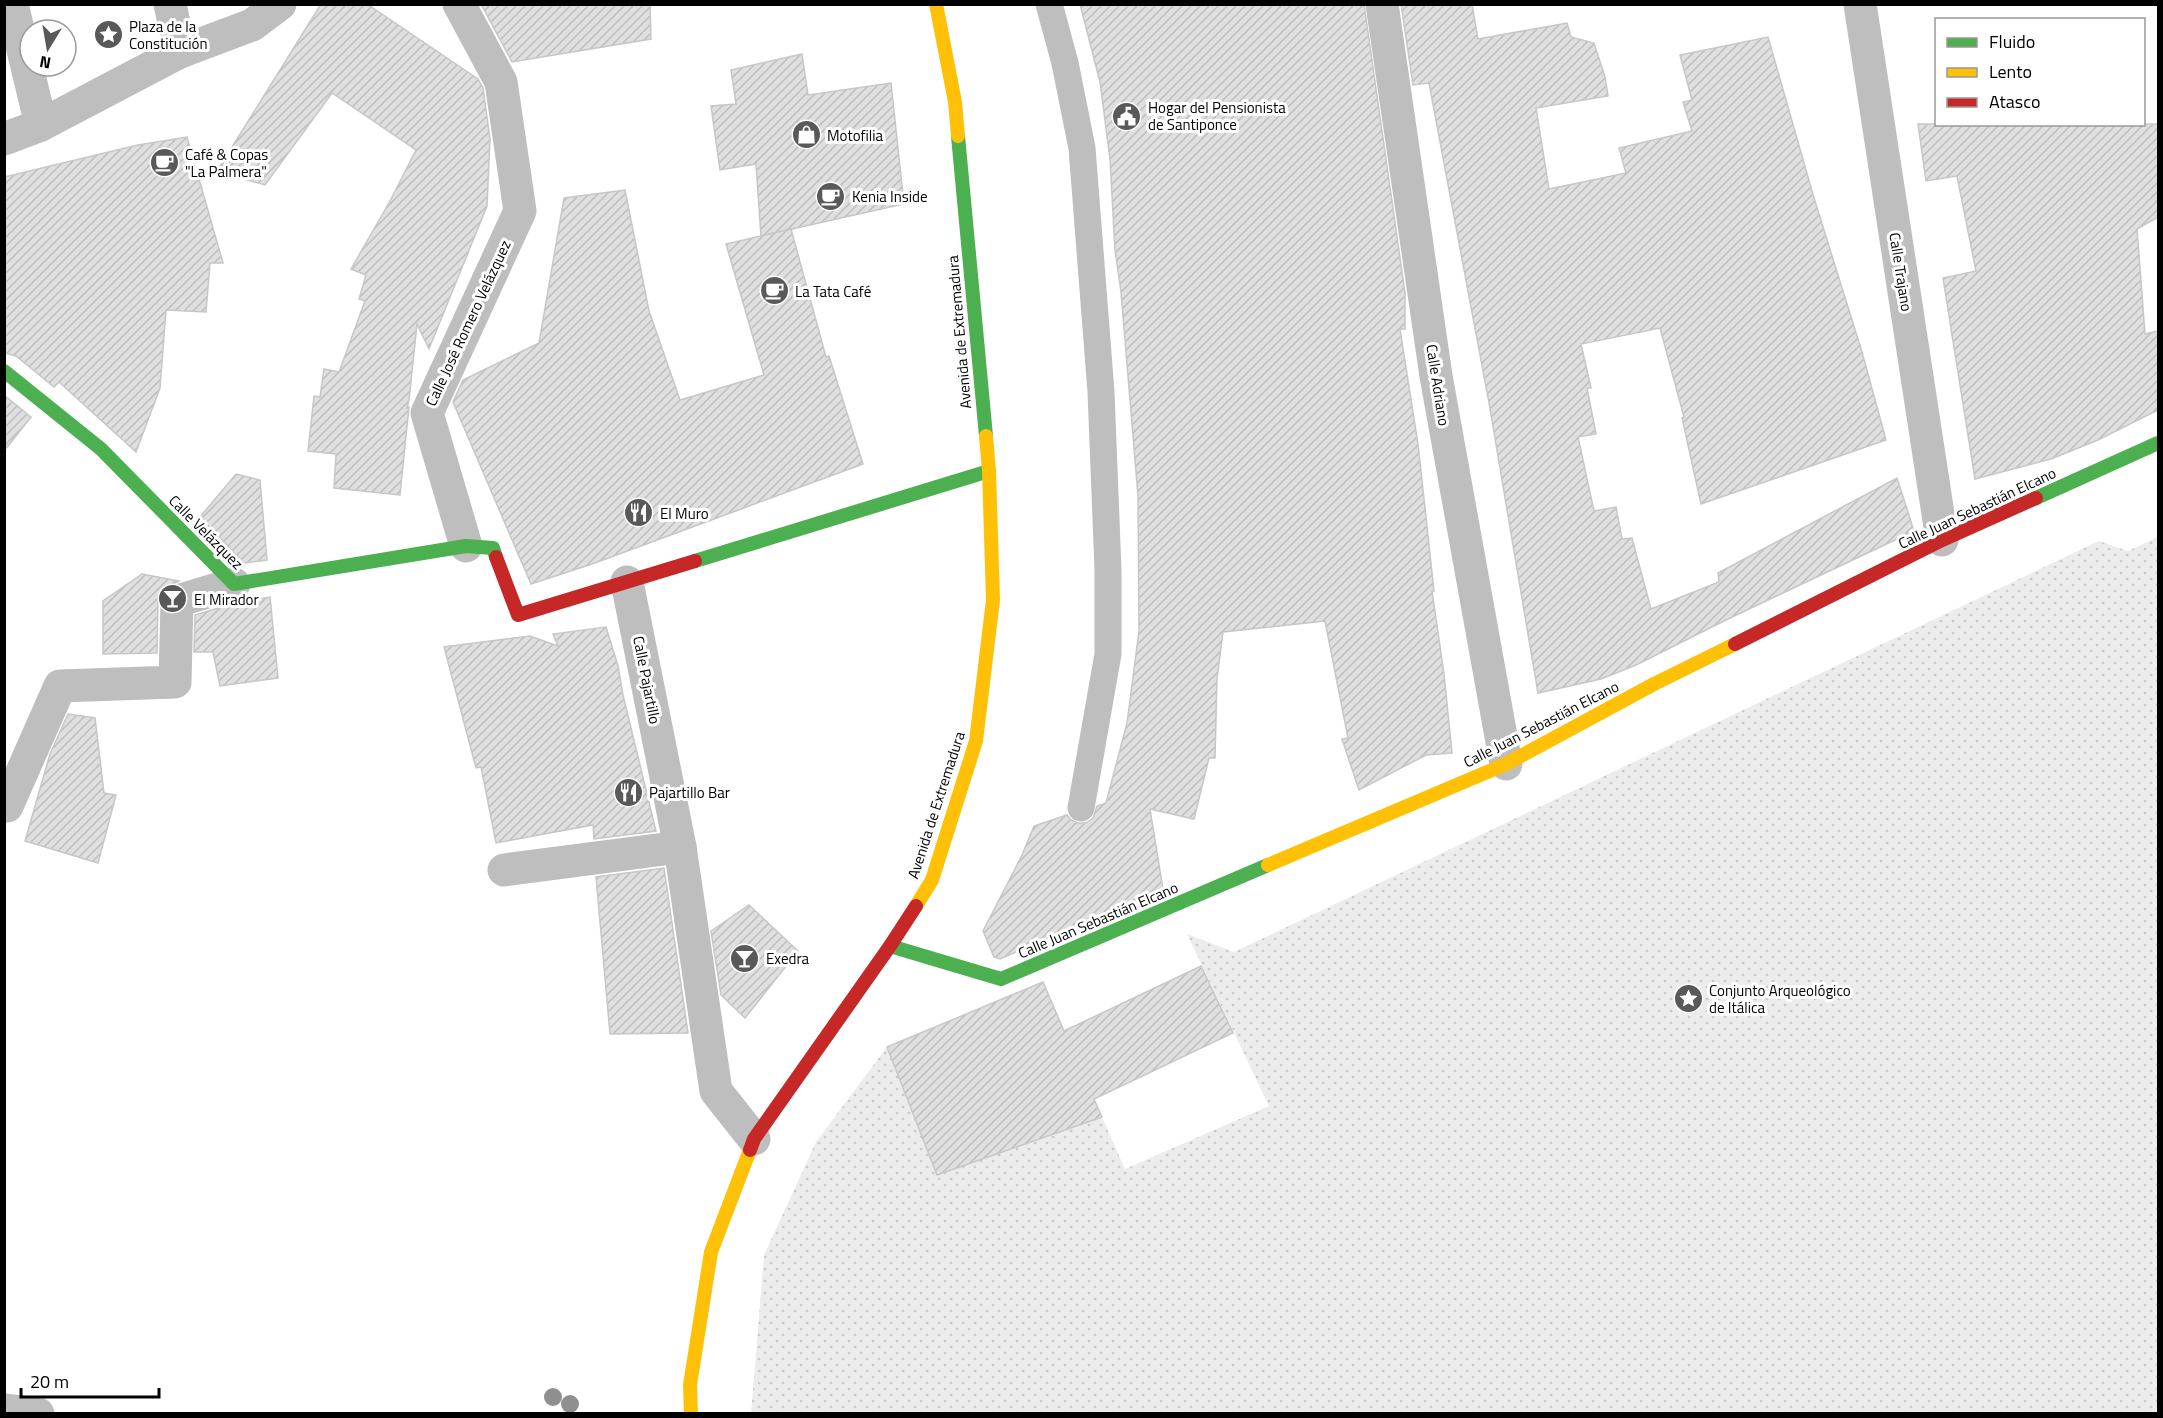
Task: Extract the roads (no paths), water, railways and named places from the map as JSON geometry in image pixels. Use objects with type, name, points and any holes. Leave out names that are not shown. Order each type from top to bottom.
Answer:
[{"type":"street","points":[[12,4],[41,126]]},
{"type":"street","points":[[170,4],[180,52]]},
{"type":"street","points":[[4,139],[41,126],[180,52],[252,25],[280,4]]},
{"type":"street","name":"Calle José Romero Velázquez","points":[[459,4],[501,82],[520,212],[427,413],[466,546]]},
{"type":"street","name":"Avenida de Extremadura","points":[[692,1413],[690,1385],[711,1252],[754,1139],[890,946],[932,880],[976,741],[993,600],[988,471],[955,102],[936,4]]},
{"type":"street","name":"Calle Adriano","points":[[1382,4],[1436,376],[1506,764]]},
{"type":"street","name":"Calle Trajano","points":[[1860,4],[1942,540]]},
{"type":"street","name":"Calle Velázquez","points":[[4,371],[101,449],[234,584],[466,546]]},
{"type":"street","name":"Calle Juan Sebastián Elcano","points":[[890,946],[1001,979],[1506,764],[1654,684],[1942,540],[2158,444]]},
{"type":"street","points":[[466,546],[493,548],[518,615],[988,471]]},
{"type":"street","name":"Calle Pajartillo","points":[[627,582],[680,847],[716,1091],[754,1139]]},
{"type":"street","points":[[7,806],[60,686],[175,682],[177,602],[234,584]]},
{"type":"street","points":[[504,870],[680,847]]},
{"type":"street","points":[[4,1410],[38,1413]]},
{"type":"lane","points":[[1048,4],[1065,63],[1082,148],[1101,392],[1106,510],[1108,654],[1081,808]]},
{"type":"place","name":"Plaza de la Constitución","points":[[108,35]]},
{"type":"place","name":"Hogar del Pensionista de Santiponce","points":[[1127,116]]},
{"type":"place","name":"Motofilia","points":[[806,135]]},
{"type":"place","name":"Café & Copas \"La Palmera\"","points":[[164,163]]},
{"type":"place","name":"Kenia Inside","points":[[831,196]]},
{"type":"place","name":"La Tata Café","points":[[774,291]]},
{"type":"place","name":"El Muro","points":[[639,513]]},
{"type":"place","name":"El Mirador","points":[[173,599]]},
{"type":"place","name":"Pajartillo Bar","points":[[628,792]]},
{"type":"place","name":"Exedra","points":[[745,958]]},
{"type":"place","name":"Conjunto Arqueológico de Itálica","points":[[1688,999]]}]
